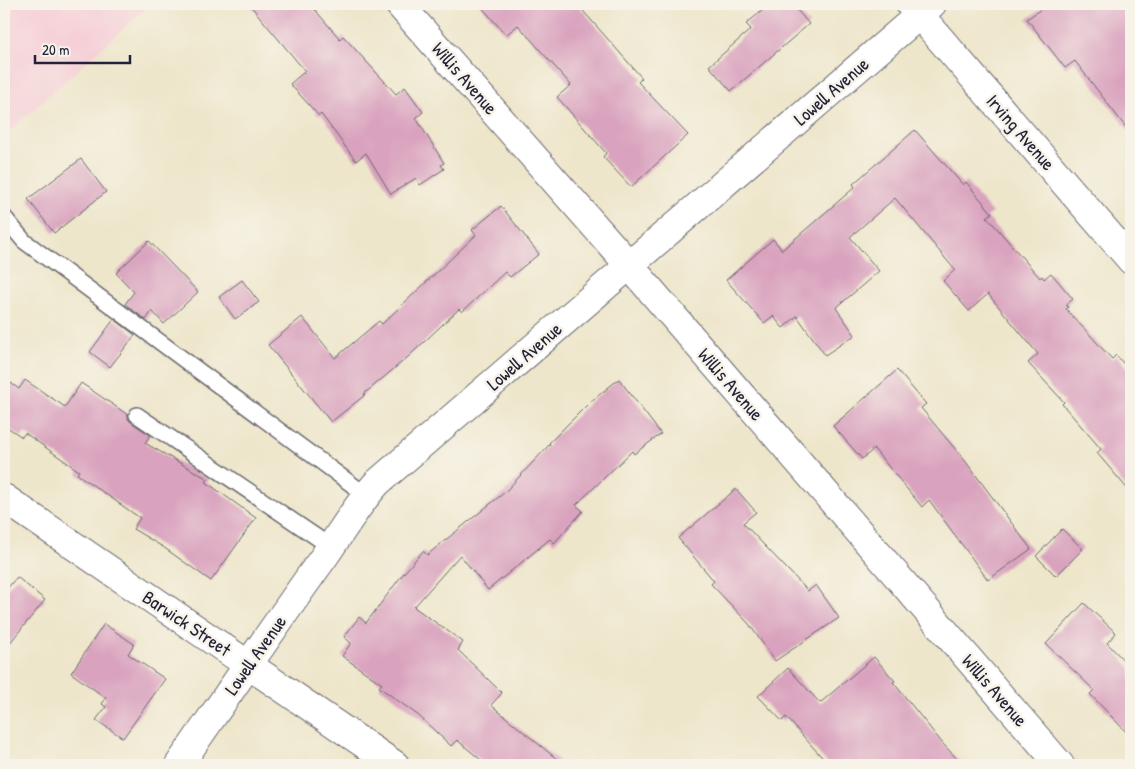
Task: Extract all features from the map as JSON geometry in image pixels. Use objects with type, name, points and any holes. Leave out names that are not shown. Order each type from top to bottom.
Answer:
[{"type":"street","name":"Willis Avenue","points":[[399,4],[629,265],[1060,765]]},
{"type":"street","name":"Lowell Avenue","points":[[179,765],[366,495],[384,476],[629,265],[921,7]]},
{"type":"street","name":"Irving Avenue","points":[[921,7],[1131,260]]},
{"type":"street","name":"Barwick Street","points":[[4,498],[395,765]]},
{"type":"lane","points":[[4,217],[24,241],[366,495]]},
{"type":"lane","points":[[137,414],[331,547]]},
{"type":"shaded area","points":[[4,4],[151,4],[4,136]]},
{"type":"building","points":[[249,4],[310,4],[340,39],[343,36],[396,94],[405,87],[423,112],[416,118],[444,163],[441,165],[444,169],[420,185],[416,178],[391,194],[366,153],[356,161],[321,114],[319,116],[290,84],[305,71]]},
{"type":"building","points":[[479,4],[577,4],[642,78],[638,82],[688,135],[631,187],[603,157],[606,153],[557,97],[571,85],[518,25],[506,35]]},
{"type":"building","points":[[770,4],[792,4],[809,24],[731,91],[709,66],[751,29],[746,24]]},
{"type":"building","points":[[1048,4],[1131,4],[1131,134],[1075,61],[1065,68],[1027,19]]},
{"type":"building","points":[[915,130],[963,185],[966,182],[992,213],[987,217],[1040,278],[1042,276],[1044,279],[1051,273],[1073,299],[1066,305],[1068,307],[1066,309],[1112,359],[1116,355],[1131,372],[1131,493],[1097,453],[1101,449],[1062,404],[1064,402],[1028,363],[1038,354],[988,294],[969,311],[943,281],[955,270],[895,198],[850,237],[879,271],[836,308],[855,335],[825,355],[797,316],[783,328],[773,316],[764,323],[726,280],[773,239],[782,250],[855,187],[853,184]]},
{"type":"building","points":[[81,159],[106,192],[54,233],[28,199]]},
{"type":"building","points":[[501,206],[539,254],[510,277],[505,272],[462,312],[459,309],[365,395],[331,422],[268,345],[302,317],[335,358],[379,321],[382,324],[476,235],[472,230]]},
{"type":"building","points":[[149,241],[198,292],[164,324],[152,311],[146,320],[125,304],[134,292],[116,273]]},
{"type":"building","points":[[242,280],[259,302],[235,319],[219,297]]},
{"type":"building","points":[[114,319],[135,335],[110,367],[90,352]]},
{"type":"building","points":[[897,370],[926,404],[921,408],[966,462],[1031,549],[988,580],[929,500],[922,507],[874,449],[862,459],[833,426]]},
{"type":"building","points":[[4,378],[19,389],[25,380],[65,407],[81,383],[128,415],[128,419],[131,422],[150,435],[145,443],[208,479],[206,482],[256,518],[211,581],[163,547],[133,529],[140,518],[77,474],[79,471],[25,433],[22,437],[4,425]]},
{"type":"building","points":[[619,379],[661,434],[634,454],[632,451],[576,505],[583,511],[554,543],[550,539],[488,590],[460,555],[414,607],[463,642],[458,650],[502,693],[491,705],[564,765],[487,765],[457,740],[451,746],[419,716],[379,687],[382,684],[342,656],[351,643],[344,637],[359,617],[366,623],[423,551],[427,555],[505,492],[549,443],[590,402]]},
{"type":"building","points":[[736,489],[756,512],[743,523],[808,591],[816,585],[839,618],[775,661],[749,624],[711,584],[714,581],[678,538]]},
{"type":"building","points":[[1062,529],[1083,549],[1056,576],[1036,556]]},
{"type":"building","points":[[17,577],[45,600],[4,650],[4,592]]},
{"type":"building","points":[[1084,603],[1116,633],[1107,643],[1131,668],[1131,737],[1090,694],[1094,690],[1046,644]]},
{"type":"building","points":[[104,624],[134,644],[128,654],[165,679],[123,738],[96,720],[106,707],[102,704],[106,698],[71,673]]},
{"type":"building","points":[[874,657],[895,681],[893,682],[943,744],[963,765],[829,765],[786,717],[782,721],[758,696],[788,668],[820,703]]}]
